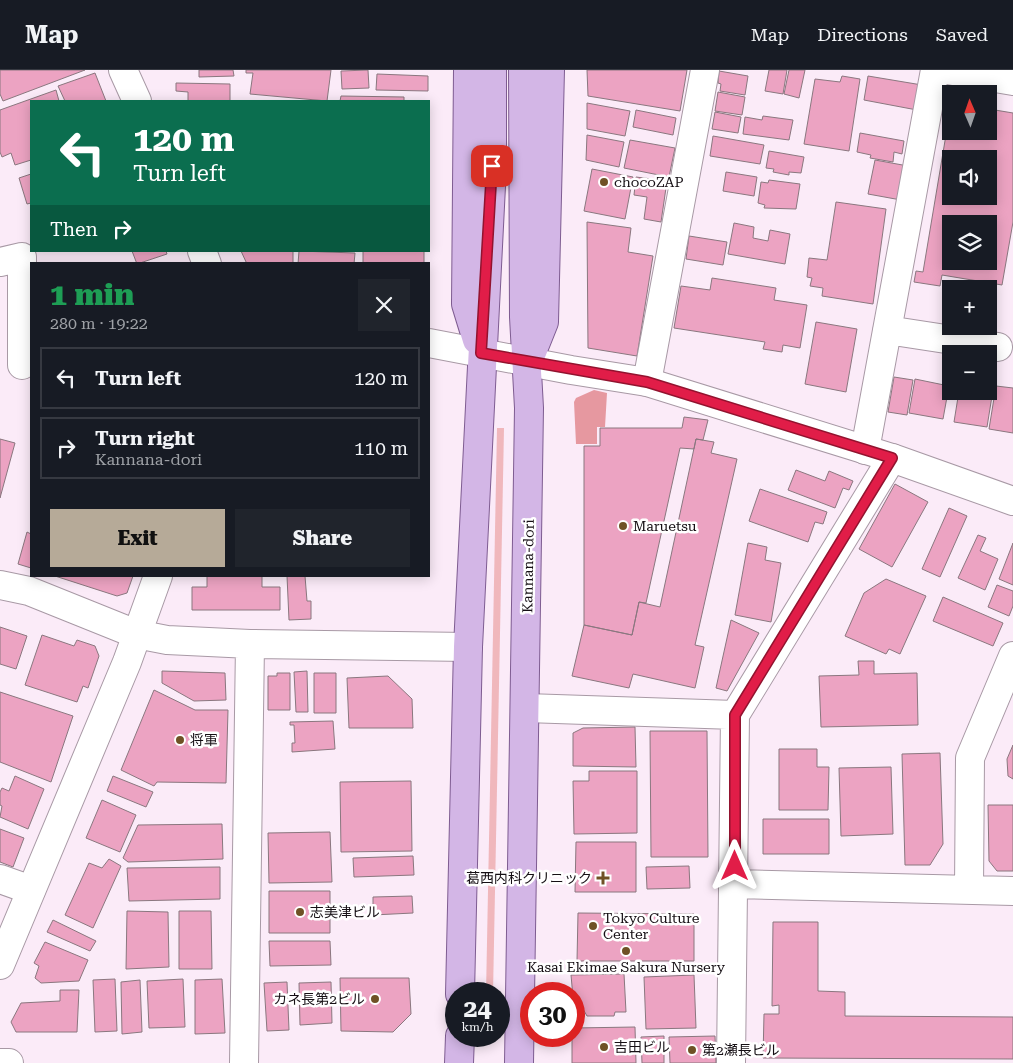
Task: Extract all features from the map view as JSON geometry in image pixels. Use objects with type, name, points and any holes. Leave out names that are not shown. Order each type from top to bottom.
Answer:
[{"type":"main road","points":[[468,70],[466,304],[481,353]]},
{"type":"main road","points":[[460,982],[468,647],[481,353],[492,166],[492,70]]},
{"type":"main road","name":"Kannana-dori","points":[[519,1063],[526,708],[528,363],[524,316],[523,70]]},
{"type":"main road","points":[[528,363],[544,322],[550,70]]},
{"type":"main road","points":[[459,1063],[460,1047]]},
{"type":"street","points":[[123,70],[137,100]]},
{"type":"street","points":[[647,382],[705,70]]},
{"type":"street","points":[[865,450],[935,70]]},
{"type":"street","points":[[947,70],[1013,81]]},
{"type":"street","points":[[0,262],[22,257],[18,364]]},
{"type":"street","points":[[887,330],[998,347]]},
{"type":"street","points":[[430,343],[528,363],[647,382],[892,458],[1013,501]]},
{"type":"street","points":[[731,1063],[735,884],[735,715],[892,458]]},
{"type":"street","points":[[0,965],[127,662],[158,577]]},
{"type":"street","points":[[0,585],[29,591],[136,634],[167,640],[250,644],[468,647]]},
{"type":"street","points":[[244,1063],[250,644]]},
{"type":"street","points":[[968,889],[970,758],[1013,656]]},
{"type":"street","points":[[526,708],[735,715]]},
{"type":"street","points":[[0,879],[31,890]]},
{"type":"street","points":[[735,884],[1013,891]]},
{"type":"street","points":[[0,1063],[8,1063]]},
{"type":"shaded area","points":[[594,390],[607,393],[605,427],[597,427],[597,444],[576,444],[574,402],[576,398]]},
{"type":"shaded area","points":[[497,428],[504,428],[493,982],[486,982]]},
{"type":"building","points":[[0,70],[85,70],[3,101],[0,94]]},
{"type":"building","points":[[199,70],[233,70],[234,76],[199,77]]},
{"type":"building","points":[[246,70],[331,70],[327,100],[250,94],[253,73],[246,73]]},
{"type":"building","points":[[368,70],[369,88],[342,89],[341,71]]},
{"type":"building","points":[[587,70],[687,70],[680,111],[588,96]]},
{"type":"building","points":[[769,70],[787,70],[783,94],[765,91]]},
{"type":"building","points":[[789,70],[805,70],[799,98],[784,94]]},
{"type":"building","points":[[719,71],[748,76],[745,95],[720,91],[721,84],[718,83]]},
{"type":"building","points":[[95,73],[106,100],[65,100],[58,86]]},
{"type":"building","points":[[377,74],[428,76],[428,91],[376,90]]},
{"type":"building","points":[[842,76],[860,79],[849,151],[804,144],[815,79],[840,82]]},
{"type":"building","points":[[868,76],[922,85],[917,110],[864,100]]},
{"type":"building","points":[[176,83],[230,84],[230,100],[188,100],[188,92],[176,91]]},
{"type":"building","points":[[56,90],[59,100],[30,100],[30,160],[15,165],[11,153],[2,157],[0,152],[0,110]]},
{"type":"building","points":[[718,92],[745,97],[742,115],[715,111]]},
{"type":"building","points":[[341,96],[404,97],[404,100],[340,100]]},
{"type":"building","points":[[587,103],[630,111],[625,136],[587,129]]},
{"type":"building","points":[[636,110],[676,118],[673,135],[633,127]]},
{"type":"building","points":[[998,110],[1013,113],[1013,222],[1002,285],[997,284],[997,280],[972,280],[942,275],[940,286],[914,282],[916,271],[923,272],[942,159],[942,205],[997,205],[997,150],[943,150],[945,140],[998,140]]},
{"type":"building","points":[[715,112],[741,117],[738,133],[712,129]]},
{"type":"building","points":[[763,116],[793,120],[789,140],[743,134],[745,117],[762,120]]},
{"type":"building","points":[[860,133],[904,141],[902,154],[894,152],[893,162],[870,158],[871,155],[857,152]]},
{"type":"building","points":[[587,135],[624,142],[619,167],[586,160]]},
{"type":"building","points":[[713,136],[764,145],[760,164],[710,156]]},
{"type":"building","points":[[630,140],[675,148],[669,177],[624,168]]},
{"type":"building","points":[[769,151],[804,157],[801,173],[789,172],[789,175],[773,172],[774,169],[766,168]]},
{"type":"building","points":[[875,160],[908,166],[901,200],[868,194]]},
{"type":"building","points":[[592,169],[633,177],[625,219],[584,211]]},
{"type":"building","points":[[726,172],[757,177],[754,196],[723,191]]},
{"type":"building","points":[[30,174],[30,203],[27,204],[19,178]]},
{"type":"building","points":[[636,177],[667,181],[661,222],[644,219],[647,197],[634,195]]},
{"type":"building","points":[[769,180],[800,184],[796,209],[764,208],[765,205],[758,203],[761,182],[768,183]]},
{"type":"building","points":[[836,202],[886,209],[873,304],[822,296],[823,288],[810,286],[812,278],[807,277],[809,258],[827,260]]},
{"type":"building","points":[[587,222],[631,228],[628,252],[653,256],[637,356],[588,348]]},
{"type":"building","points":[[734,223],[754,227],[753,238],[768,241],[770,230],[790,234],[785,264],[728,254]]},
{"type":"building","points":[[689,236],[727,242],[723,265],[686,259]]},
{"type":"building","points":[[132,252],[166,252],[167,254],[143,262],[136,262]]},
{"type":"building","points":[[241,252],[293,252],[293,262],[246,262]]},
{"type":"building","points":[[299,252],[355,253],[354,262],[298,262]]},
{"type":"building","points":[[363,252],[424,252],[424,262],[363,262]]},
{"type":"building","points":[[712,278],[776,288],[774,300],[807,305],[800,348],[783,345],[782,352],[763,349],[765,342],[674,328],[681,286],[710,290]]},
{"type":"building","points":[[816,322],[857,329],[846,392],[805,384]]},
{"type":"building","points":[[894,377],[913,380],[907,415],[888,412]]},
{"type":"building","points":[[915,379],[942,385],[942,400],[946,400],[943,419],[909,413]]},
{"type":"building","points":[[997,386],[1013,388],[1013,433],[989,429],[994,400],[997,400]]},
{"type":"building","points":[[958,400],[991,400],[987,427],[954,422]]},
{"type":"building","name":"Maruetsu","points":[[684,417],[708,420],[703,440],[696,439],[694,449],[680,448],[646,603],[639,602],[632,635],[584,625],[584,446],[600,446],[600,428],[682,428]]},
{"type":"building","points":[[0,439],[15,443],[0,498]]},
{"type":"building","points":[[696,439],[714,442],[711,453],[737,459],[695,645],[704,647],[695,688],[633,674],[629,688],[572,676],[584,625],[632,635],[639,602],[660,607]]},
{"type":"building","points":[[796,470],[825,481],[829,471],[853,481],[849,490],[843,488],[835,508],[788,490]]},
{"type":"building","points":[[895,484],[928,502],[892,567],[859,549]]},
{"type":"building","points":[[760,489],[827,512],[823,524],[815,522],[808,542],[749,521]]},
{"type":"building","points":[[949,508],[967,516],[940,577],[922,569]]},
{"type":"building","points":[[27,532],[30,534],[30,568],[18,564]]},
{"type":"building","points":[[978,535],[986,538],[980,551],[998,559],[985,590],[958,578]]},
{"type":"building","points":[[748,543],[767,547],[765,560],[781,563],[771,622],[735,615]]},
{"type":"building","points":[[1013,543],[1013,585],[999,579]]},
{"type":"building","points":[[58,577],[133,577],[127,593],[117,596]]},
{"type":"building","points":[[207,577],[262,577],[262,587],[280,587],[280,610],[192,610],[192,587],[207,587]]},
{"type":"building","points":[[287,577],[305,577],[307,601],[311,601],[311,619],[289,620]]},
{"type":"building","points":[[886,579],[926,596],[900,654],[889,649],[886,654],[845,636],[864,593]]},
{"type":"building","points":[[997,585],[1013,591],[1013,606],[1009,616],[988,607]]},
{"type":"building","points":[[943,597],[1003,623],[993,646],[933,621]]},
{"type":"building","points":[[731,620],[759,633],[727,691],[716,688]]},
{"type":"building","points":[[0,627],[27,636],[16,669],[0,664]]},
{"type":"building","points":[[42,635],[74,646],[77,640],[95,646],[99,656],[88,688],[83,686],[77,702],[25,685]]},
{"type":"building","points":[[858,661],[874,661],[874,674],[917,673],[918,725],[821,727],[819,676],[859,675]]},
{"type":"building","points":[[162,671],[225,673],[226,700],[194,701],[162,683]]},
{"type":"building","points":[[307,671],[308,712],[296,712],[294,672]]},
{"type":"building","points":[[277,673],[290,673],[290,710],[268,710],[268,676],[277,676]]},
{"type":"building","points":[[314,673],[336,673],[336,713],[314,713]]},
{"type":"building","points":[[388,676],[412,699],[413,728],[349,728],[347,678]]},
{"type":"building","name":"将軍","points":[[154,690],[195,710],[228,710],[226,783],[157,782],[154,786],[121,770]]},
{"type":"building","points":[[0,692],[73,716],[51,782],[0,762]]},
{"type":"building","points":[[333,721],[335,749],[292,752],[292,743],[295,743],[294,725],[290,725],[290,722]]},
{"type":"building","points":[[635,727],[636,767],[573,766],[573,733],[583,728]]},
{"type":"building","points":[[650,731],[707,731],[708,857],[651,857]]},
{"type":"building","points":[[1013,745],[1013,779],[1008,776],[1007,759]]},
{"type":"building","points":[[779,749],[817,749],[817,767],[829,767],[828,810],[779,810]]},
{"type":"building","points":[[940,753],[943,844],[930,865],[905,865],[902,754]]},
{"type":"building","points":[[891,767],[893,834],[841,836],[839,768]]},
{"type":"building","points":[[589,771],[637,771],[637,833],[574,834],[573,781],[589,781]]},
{"type":"building","points":[[15,776],[44,789],[28,829],[0,817],[2,806],[0,805],[0,792],[2,788],[9,791]]},
{"type":"building","points":[[113,776],[153,792],[146,807],[107,791]]},
{"type":"building","points":[[411,781],[412,851],[341,852],[340,782]]},
{"type":"building","points":[[102,800],[136,815],[120,852],[86,838]]},
{"type":"building","points":[[988,805],[1013,805],[1013,871],[997,871],[989,861]]},
{"type":"building","points":[[763,819],[829,819],[829,854],[763,854]]},
{"type":"building","points":[[222,824],[223,859],[128,862],[123,858],[138,825]]},
{"type":"building","points":[[0,829],[24,838],[13,867],[0,862]]},
{"type":"building","points":[[330,832],[332,882],[269,883],[268,833]]},
{"type":"building","points":[[576,842],[636,842],[636,892],[575,892]]},
{"type":"building","points":[[413,856],[414,875],[354,877],[353,858]]},
{"type":"building","points":[[109,859],[121,866],[93,928],[65,915],[89,863],[102,868]]},
{"type":"building","points":[[689,866],[690,888],[647,889],[646,867]]},
{"type":"building","points":[[220,867],[220,899],[129,901],[127,868]]},
{"type":"building","name":"志美津ビル","points":[[269,891],[330,891],[330,933],[269,933]]},
{"type":"building","points":[[412,896],[413,913],[373,915],[373,897]]},
{"type":"building","points":[[127,911],[168,912],[169,967],[126,969]]},
{"type":"building","points":[[179,911],[211,911],[212,969],[179,969]]},
{"type":"building","points":[[578,913],[694,914],[694,961],[577,961]]},
{"type":"building","points":[[53,920],[96,941],[90,951],[47,932]]},
{"type":"building","points":[[773,922],[818,922],[818,991],[845,992],[845,1016],[1013,1017],[1013,1059],[763,1058],[764,1014],[779,1014],[779,1005],[772,1006]]},
{"type":"building","points":[[269,941],[330,941],[331,965],[270,966]]},
{"type":"building","points":[[45,942],[88,960],[79,981],[41,983],[35,978],[39,966],[34,963]]},
{"type":"building","points":[[624,974],[626,1012],[615,1012],[614,1016],[587,1016],[585,1012],[585,982],[572,982],[571,975]]},
{"type":"building","points":[[694,975],[696,1028],[646,1029],[644,977]]},
{"type":"building","name":"カネ長第2ビル","points":[[340,978],[409,978],[411,1014],[393,1032],[341,1031]]},
{"type":"building","points":[[115,979],[117,1031],[95,1032],[93,980]]},
{"type":"building","points":[[183,979],[185,1027],[149,1028],[147,981]]},
{"type":"building","points":[[222,979],[225,1033],[195,1034],[195,980]]},
{"type":"building","points":[[140,980],[142,1032],[122,1034],[121,982]]},
{"type":"building","points":[[287,982],[289,1030],[267,1031],[264,983]]},
{"type":"building","points":[[331,982],[332,1023],[300,1025],[299,983]]},
{"type":"building","points":[[60,990],[79,990],[77,1032],[16,1032],[11,1022],[21,1003],[60,1001]]},
{"type":"building","name":"吉田ビル","points":[[635,1027],[636,1063],[572,1063],[572,1047],[585,1047],[585,1028]]},
{"type":"building","points":[[664,1036],[664,1063],[642,1063],[641,1037]]},
{"type":"building","name":"第2瀬長ビル","points":[[715,1036],[716,1063],[670,1063],[669,1037]]},
{"type":"place","name":"chocoZAP","points":[[604,182]]},
{"type":"place","name":"Maruetsu","points":[[623,526]]},
{"type":"place","name":"将軍","points":[[180,740]]},
{"type":"place","name":"葛西内科クリニック","points":[[603,878]]},
{"type":"place","name":"志美津ビル","points":[[300,912]]},
{"type":"place","name":"Tokyo Culture Center","points":[[593,926]]},
{"type":"place","name":"Kasai Ekimae Sakura Nursery","points":[[626,951]]},
{"type":"place","name":"カネ長第2ビル","points":[[375,999]]},
{"type":"place","name":"吉田ビル","points":[[604,1047]]},
{"type":"place","name":"第2瀬長ビル","points":[[692,1050]]},
{"type":"route","points":[[492,166],[481,353],[528,363],[647,382],[892,458],[735,715],[735,866]]}]
